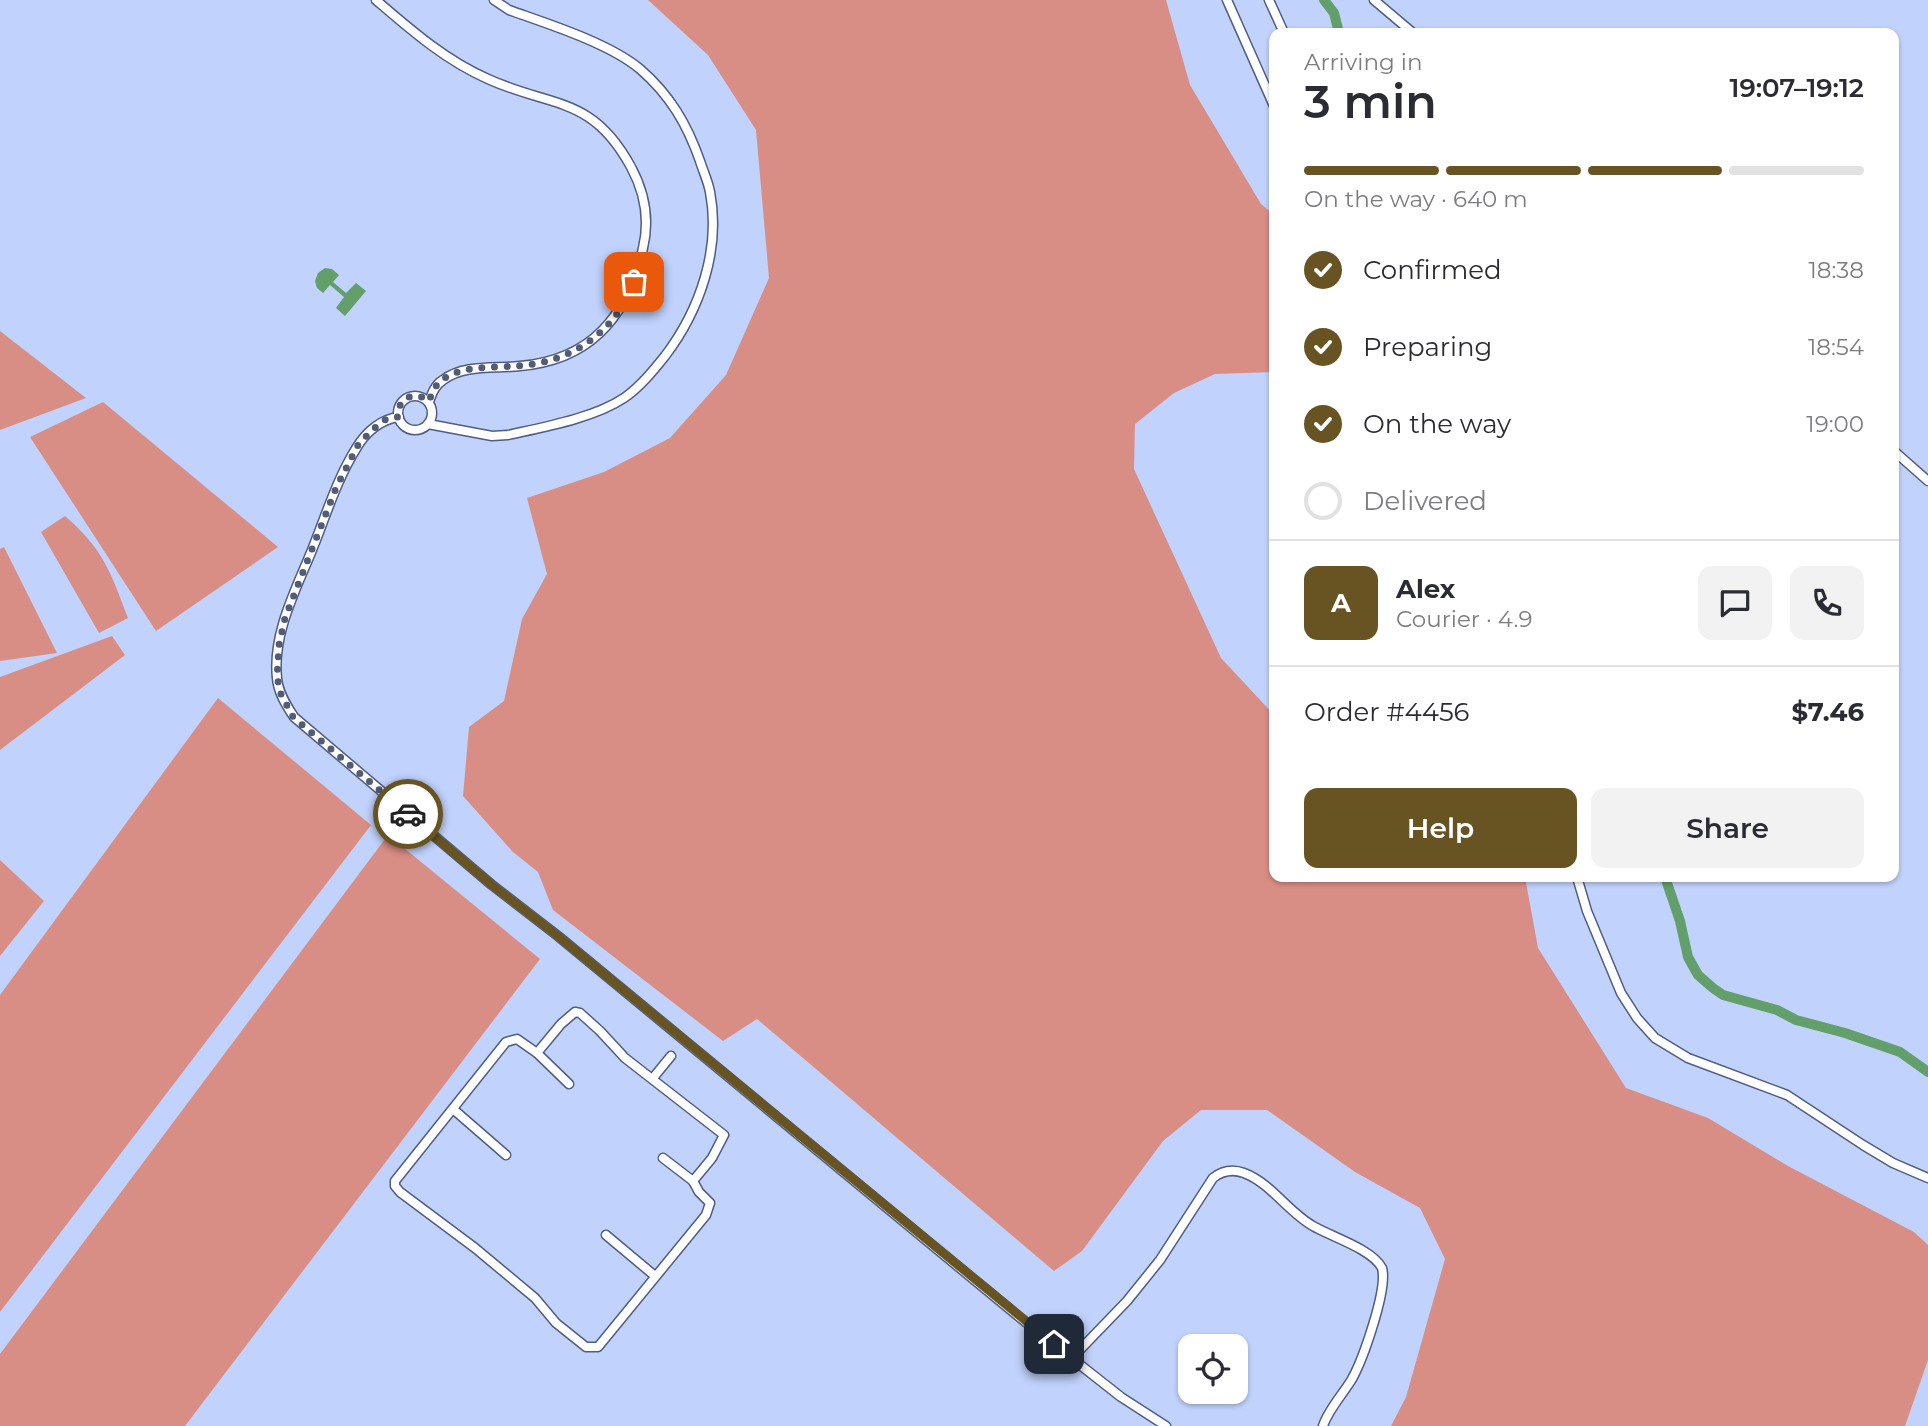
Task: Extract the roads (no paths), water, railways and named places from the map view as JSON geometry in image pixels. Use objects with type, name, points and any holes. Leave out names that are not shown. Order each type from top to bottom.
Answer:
[{"type":"street","points":[[376,0],[423,40],[457,63],[490,80],[567,106],[597,122],[621,149],[645,198],[645,239],[632,287],[618,313],[593,339],[562,358],[542,363],[472,369],[450,376],[434,388],[429,401],[432,410],[428,424]]},
{"type":"street","points":[[429,401],[419,396],[407,397],[399,406],[398,417],[404,426],[414,430],[428,424],[492,436],[508,435],[602,410],[625,398],[644,381],[680,337],[690,319],[712,249],[713,225],[709,190],[690,134],[664,94],[618,53],[509,10],[494,0]]},
{"type":"street","points":[[1227,0],[1269,89]]},
{"type":"street","points":[[1269,0],[1282,28]]},
{"type":"street","points":[[1374,0],[1407,28]]},
{"type":"street","points":[[398,417],[386,419],[358,445],[336,488],[285,618],[279,645],[277,677],[281,694],[293,717],[492,885],[558,936],[1072,1358],[1121,1397],[1166,1426]]},
{"type":"street","points":[[1899,455],[1928,481]]},
{"type":"street","points":[[1578,882],[1587,911],[1621,993],[1637,1018],[1656,1038],[1688,1058],[1787,1095],[1893,1163],[1928,1178]]},
{"type":"street","points":[[537,1053],[571,1014],[580,1013],[625,1058],[724,1135],[712,1158],[693,1181]]},
{"type":"street","points":[[569,1084],[537,1053],[517,1039],[506,1042],[395,1181],[397,1189],[535,1298],[556,1323],[586,1347],[598,1347],[706,1215],[710,1203],[693,1181],[663,1158]]},
{"type":"street","points":[[653,1078],[671,1056]]},
{"type":"street","points":[[453,1109],[506,1155]]},
{"type":"street","points":[[1072,1358],[1127,1301],[1154,1268],[1213,1178],[1222,1172],[1238,1172],[1260,1183],[1311,1225],[1373,1257],[1382,1268],[1382,1287],[1363,1354],[1353,1377],[1323,1426]]},
{"type":"street","points":[[606,1235],[655,1276]]},
{"type":"waterway","points":[[1324,0],[1334,13],[1338,28]]},
{"type":"waterway","points":[[1667,882],[1680,921],[1688,957],[1698,975],[1713,988],[1723,995],[1777,1010],[1796,1020],[1900,1052],[1928,1072]]}]
